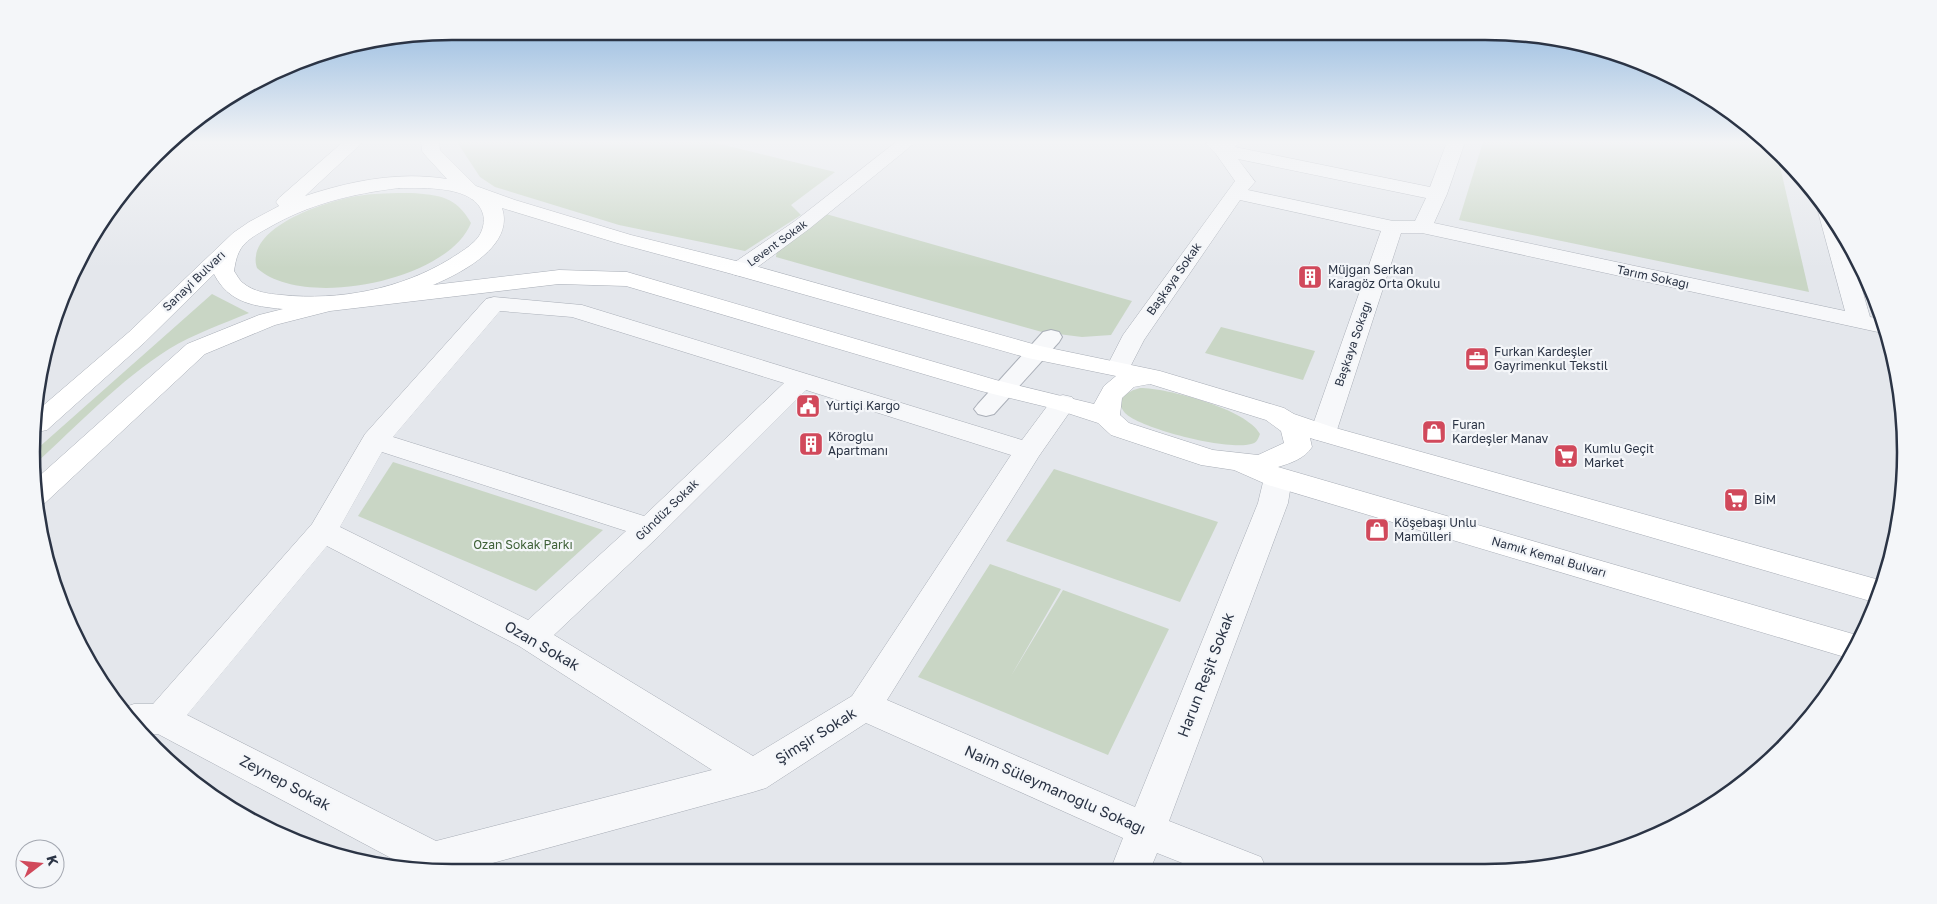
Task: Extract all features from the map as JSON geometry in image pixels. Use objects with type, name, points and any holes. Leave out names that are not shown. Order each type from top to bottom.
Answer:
[{"type":"main road","name":"Sanayi Bulvarı","points":[[41,421],[138,337],[244,234],[308,184]]},
{"type":"main road","points":[[380,184],[356,187],[313,198],[274,214],[244,234],[227,252],[223,271],[232,286],[255,298],[288,304],[330,304],[559,277],[627,279],[1002,390],[1063,403],[1107,417],[1120,428],[1129,432],[1211,459],[1244,464],[1260,464],[1285,455],[1298,447],[1297,434],[1288,421]]},
{"type":"main road","points":[[443,184],[469,190],[508,204],[624,239],[1044,345],[1276,414],[1288,421],[1323,433],[1873,590]]},
{"type":"main road","points":[[42,489],[196,348],[267,320],[330,304],[380,295],[427,280],[464,260],[488,239],[496,219],[489,202],[469,190],[463,184]]},
{"type":"main road","points":[[1107,417],[1108,397],[1121,382],[1133,377],[1151,376]]},
{"type":"main road","name":"Namık Kemal Bulvarı","points":[[1244,464],[1278,478],[1849,645]]},
{"type":"street","name":"Levent Sokak","points":[[740,269],[802,225],[854,184]]},
{"type":"street","points":[[1235,193],[1243,184]]},
{"type":"street","points":[[1394,184],[1437,194]]},
{"type":"street","points":[[1235,193],[1393,227],[1422,227],[1441,184]]},
{"type":"street","name":"Başkaya Sokak","points":[[1118,368],[1132,340],[1235,193]]},
{"type":"street","name":"Başkaya Sokağı","points":[[1323,433],[1393,227]]},
{"type":"street","name":"Tarım Sokağı","points":[[1422,227],[1877,326]]},
{"type":"street","points":[[1834,233],[1860,322]]},
{"type":"street","points":[[148,719],[323,531],[375,440],[494,304],[574,310],[1028,451]]},
{"type":"street","points":[[986,409],[1044,345]]},
{"type":"street","name":"Gündüz Sokak","points":[[531,637],[649,528],[802,380]]},
{"type":"street","name":"Şimşir Sokak","points":[[435,863],[753,776],[864,706],[1028,451],[1063,403]]},
{"type":"street","points":[[375,440],[649,528]]},
{"type":"street","name":"Harun Reşit Sokak","points":[[1132,864],[1273,503],[1278,478]]},
{"type":"street","name":"Ozan Sokak","points":[[323,531],[531,637],[753,776]]},
{"type":"street","name":"Naim Süleymanoğlu Sokağı","points":[[864,706],[1146,830],[1229,864]]},
{"type":"street","name":"Zeynep Sokak","points":[[148,719],[425,863]]},
{"type":"green space","points":[[491,184],[819,184],[791,205],[801,215],[745,251],[619,225]]},
{"type":"green space","points":[[1470,184],[1784,184],[1809,292],[1459,220]]},
{"type":"green space","points":[[411,193],[438,196],[453,202],[471,223],[457,243],[434,260],[405,274],[372,283],[338,288],[306,287],[278,281],[257,268],[256,258],[261,244],[270,233],[298,215],[314,208],[357,196]]},
{"type":"green space","points":[[826,214],[1132,301],[1111,335],[1082,337],[1042,332],[776,257],[777,250]]},
{"type":"green space","points":[[212,294],[249,313],[208,329],[169,349],[151,361],[100,403],[40,459],[40,446]]},
{"type":"green space","points":[[1221,327],[1315,351],[1303,380],[1205,353]]},
{"type":"green space","points":[[1140,388],[1186,396],[1223,408],[1240,416],[1252,425],[1260,434],[1259,438],[1251,444],[1224,444],[1186,437],[1148,426],[1125,413],[1119,403],[1128,393]]},
{"type":"green space","name":"Ozan Sokak Parkı","points":[[393,462],[603,530],[536,591],[358,516]]},
{"type":"green space","points":[[1054,469],[1218,522],[1180,602],[1006,541]]},
{"type":"green space","points":[[990,564],[1061,589],[1011,676],[1063,590],[1169,629],[1108,755],[918,677]]},
{"type":"place","name":"Müjgan Serkan Karagöz Orta Okulu","points":[[1310,277]]},
{"type":"place","name":"Furkan Kardeşler Gayrimenkul Tekstil","points":[[1477,359]]},
{"type":"place","name":"Yurtiçi Kargo","points":[[808,406]]},
{"type":"place","name":"Furan Kardeşler Manav","points":[[1434,432]]},
{"type":"place","name":"Köroğlu Apartmanı","points":[[811,444]]},
{"type":"place","name":"Kumlu Geçit Market","points":[[1566,456]]},
{"type":"place","name":"BİM","points":[[1736,500]]},
{"type":"place","name":"Köşebaşı Unlu Mamülleri","points":[[1377,530]]}]
